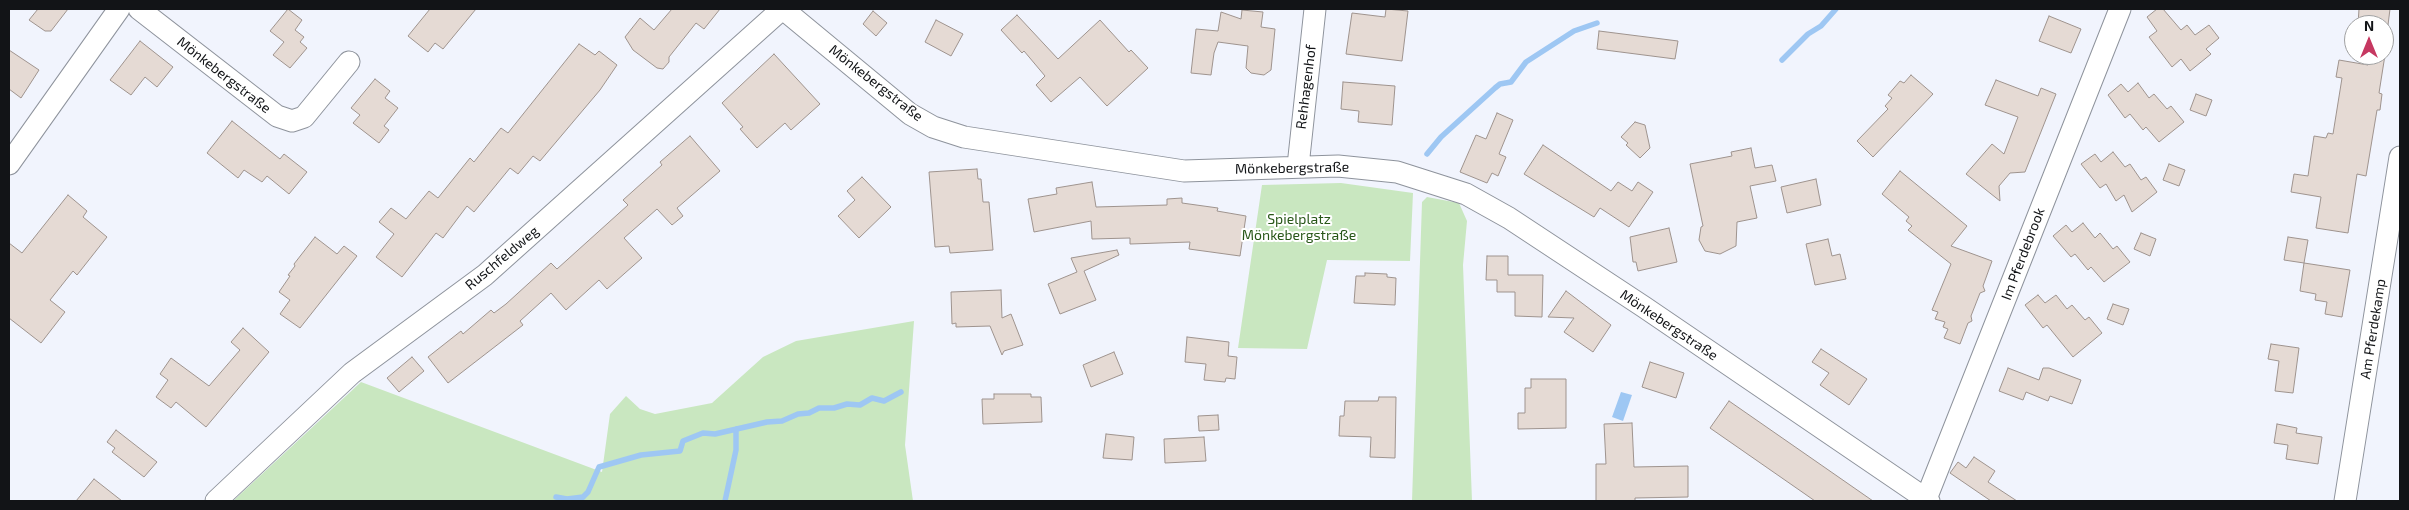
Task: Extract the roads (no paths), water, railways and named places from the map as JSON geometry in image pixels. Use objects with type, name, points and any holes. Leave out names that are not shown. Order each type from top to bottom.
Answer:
[{"type":"street","points":[[9,164],[119,9]]},
{"type":"street","name":"Mönkebergstraße","points":[[139,9],[277,116],[292,121],[304,117],[349,62]]},
{"type":"street","name":"Mönkebergstraße","points":[[782,9],[910,114],[933,127],[964,137],[1161,169],[1184,171],[1338,166],[1397,172],[1466,194],[1509,218],[1928,500]]},
{"type":"street","name":"Ruschfeldweg","points":[[216,501],[352,373],[485,274],[782,9]]},
{"type":"street","name":"Rehhagenhof","points":[[1298,166],[1315,9]]},
{"type":"street","name":"Im Pferdebrook","points":[[1928,500],[2120,9]]},
{"type":"street","name":"Am Pferdekamp","points":[[2345,501],[2400,157]]},
{"type":"water","points":[[1621,392],[1632,395],[1623,421],[1612,417]]},
{"type":"waterway","points":[[1782,60],[1808,34],[1821,26],[1836,9]]},
{"type":"waterway","points":[[1427,154],[1441,137],[1495,88],[1500,84],[1511,82],[1526,62],[1574,31],[1597,23]]},
{"type":"waterway","points":[[579,501],[588,492],[599,467],[641,455],[680,451],[683,441],[703,433],[715,434],[767,422],[782,421],[819,408],[834,408],[847,404],[860,405],[872,398],[884,401],[901,392]]},
{"type":"waterway","points":[[725,501],[736,450],[736,429]]},
{"type":"waterway","points":[[556,497],[567,499],[583,497]]},
{"type":"park label","name":"Spielplatz Mönkebergstraße","points":[[1299,227]]}]
